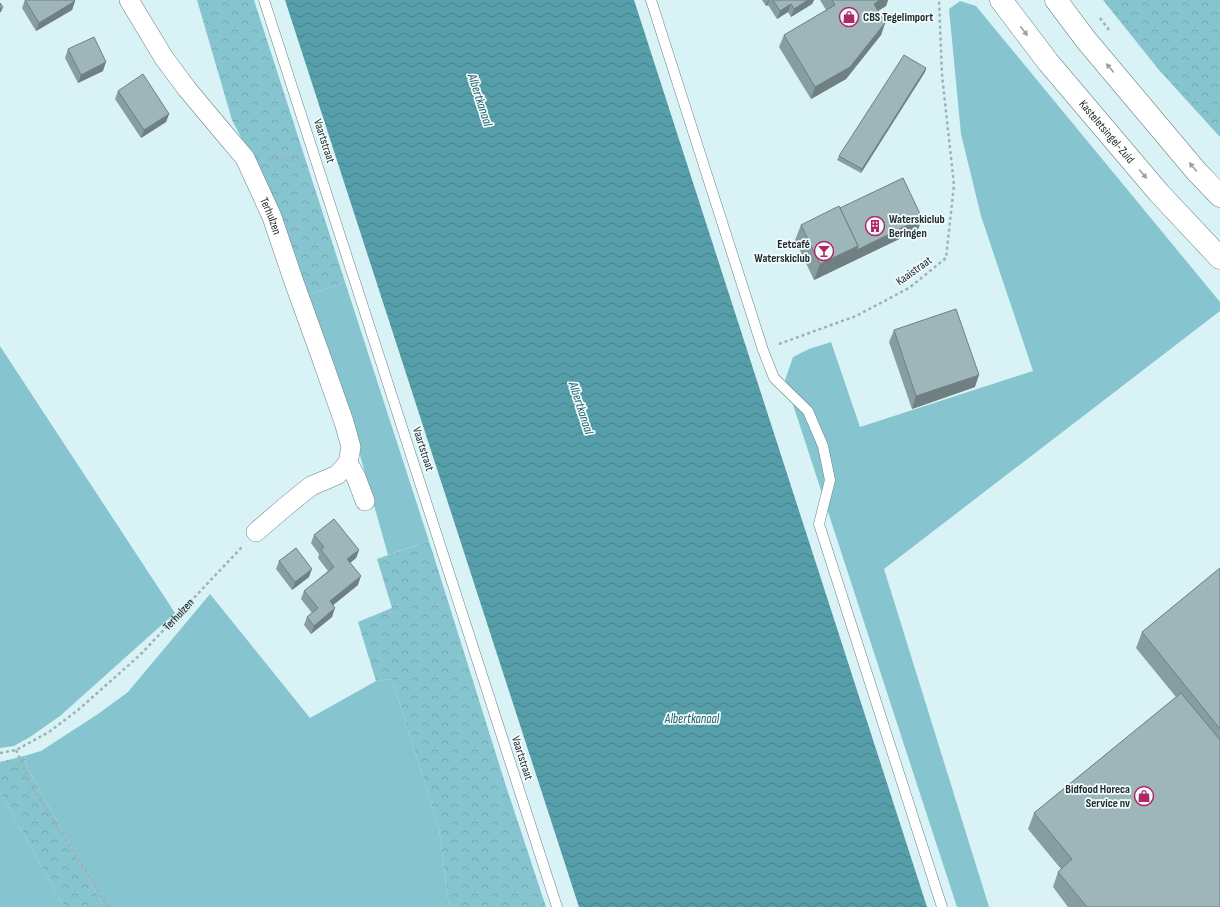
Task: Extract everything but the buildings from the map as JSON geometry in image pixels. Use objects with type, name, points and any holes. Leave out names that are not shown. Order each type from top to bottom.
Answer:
[{"type":"main road","name":"Kasteletsingel-Zuid","points":[[1001,0],[1053,68],[1159,193],[1220,258]]},
{"type":"main road","points":[[1056,0],[1106,64],[1197,172],[1220,196]]},
{"type":"street","name":"Terhulzen","points":[[129,0],[164,58],[187,89],[245,158],[272,217],[344,422],[351,447],[348,463]]},
{"type":"street","points":[[256,532],[284,507],[311,486],[337,475],[348,463],[356,477],[364,501]]},
{"type":"lane","name":"Vaartstraat","points":[[264,0],[318,163],[557,907]]},
{"type":"lane","points":[[651,0],[763,350],[774,378],[808,411],[823,446],[830,480],[819,524],[942,907]]},
{"type":"path","name":"Kaaistraat","points":[[763,350],[856,316],[909,288],[946,258],[954,185],[942,75],[938,0]]},
{"type":"path","points":[[245,158],[318,163]]},
{"type":"path","name":"Terhulzen","points":[[0,753],[16,750],[49,732],[78,710],[134,660],[167,627],[216,572],[256,532]]},
{"type":"path","points":[[16,750],[34,790],[108,907]]},
{"type":"green space","points":[[197,0],[254,0],[345,282],[306,296],[271,192],[232,120]]},
{"type":"green space","points":[[1103,0],[1220,0],[1220,137],[1159,70]]},
{"type":"green space","points":[[960,1],[976,6],[1220,302],[1220,311],[884,569],[989,907],[957,907],[785,380],[793,357],[809,349],[831,342],[860,427],[1033,371],[981,216],[961,134],[949,9]]},
{"type":"green space","points":[[345,282],[429,541],[388,555],[356,441],[306,296]]},
{"type":"green space","points":[[0,346],[175,613],[60,716],[30,737],[14,746],[0,748]]},
{"type":"green space","points":[[429,541],[506,786],[546,907],[449,907],[439,828],[392,679],[376,681],[358,622],[392,608],[377,559]]},
{"type":"green space","points":[[210,594],[310,718],[376,681],[392,679],[439,828],[449,907],[104,907],[27,767],[24,756],[41,751],[98,714],[128,692]]},
{"type":"green space","points":[[24,756],[27,767],[104,907],[64,907],[0,792],[0,762]]},
{"type":"green space","points":[[0,792],[64,907],[0,907]]},
{"type":"water","name":"Albertkanaal","points":[[285,0],[634,0],[927,907],[579,907]]},
{"type":"place","name":"CBS Tegelimport","points":[[849,17]]},
{"type":"place","name":"Waterskiclub Beringen","points":[[875,226]]},
{"type":"place","name":"Eetcafé Waterskiclub","points":[[824,251]]},
{"type":"place","name":"Bidfood Horeca Service nv","points":[[1144,796]]}]
